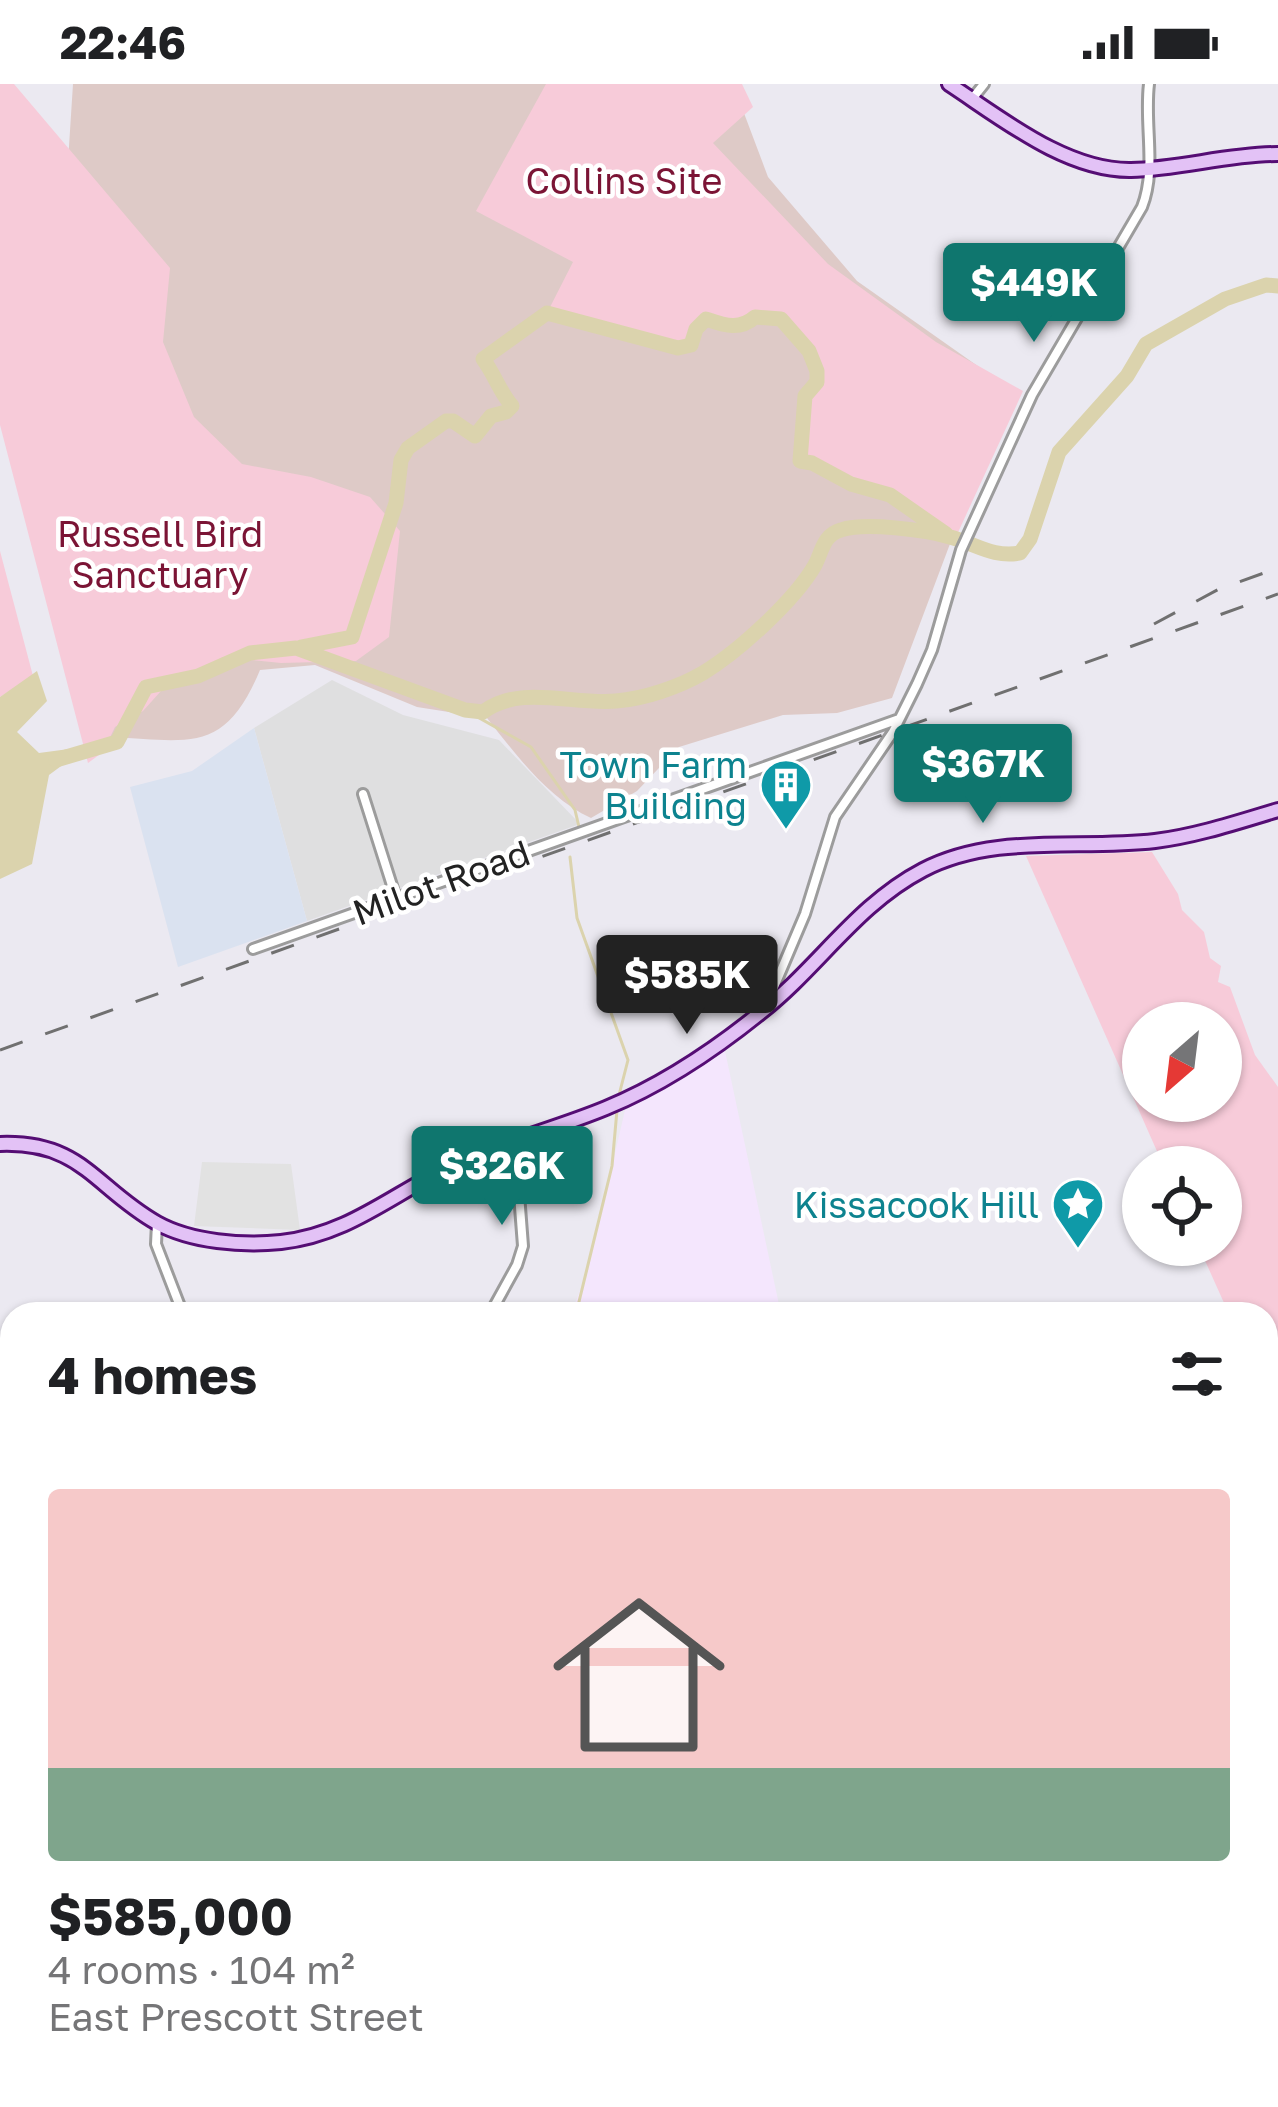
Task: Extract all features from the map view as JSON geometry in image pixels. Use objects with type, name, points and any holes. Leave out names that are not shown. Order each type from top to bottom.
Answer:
[{"type":"main road","points":[[949,84],[1084,162],[1124,170],[1150,169],[1278,154]]},
{"type":"main road","points":[[0,1144],[47,1147],[67,1155],[157,1223],[191,1235],[246,1243],[316,1236],[356,1222],[444,1169],[618,1103],[679,1072],[766,1009],[870,905],[943,861],[1006,847],[1159,841],[1278,810]]},
{"type":"street","points":[[972,99],[984,84]]},
{"type":"street","points":[[766,1009],[805,914],[835,818],[900,719],[932,650],[961,550],[1032,395],[1142,207],[1150,169],[1149,84]]},
{"type":"street","name":"Milot Road","points":[[253,949],[900,719]]},
{"type":"street","points":[[364,794],[396,898]]},
{"type":"street","points":[[497,1302],[524,1246],[515,1142]]},
{"type":"street","points":[[157,1223],[156,1244],[178,1302]]},
{"type":"shaded area","points":[[37,671],[47,701],[17,732],[39,753],[69,749],[72,758],[49,775],[32,864],[0,879],[0,697]]},
{"type":"shaded area","points":[[332,680],[403,715],[499,740],[580,824],[307,921],[254,728]]},
{"type":"shaded area","points":[[254,728],[307,921],[178,967],[130,787],[192,771]]},
{"type":"shaded area","points":[[725,1051],[778,1302],[576,1302],[588,1270],[625,1110]]},
{"type":"shaded area","points":[[202,1162],[291,1164],[300,1230],[194,1226]]},
{"type":"green space","name":"Russell Bird Sanctuary","points":[[0,84],[14,84],[170,268],[163,342],[194,417],[242,464],[311,477],[370,497],[400,531],[389,637],[356,661],[281,663],[223,657],[161,691],[143,711],[115,727],[103,752],[88,763],[0,425]]},
{"type":"green space","points":[[73,84],[733,84],[768,177],[857,281],[1016,393],[965,504],[892,698],[837,713],[783,715],[679,747],[637,791],[591,818],[547,788],[487,718],[417,707],[315,665],[260,670],[233,716],[202,737],[111,737],[100,721],[206,483],[64,224]]},
{"type":"green space","name":"Collins Site","points":[[546,84],[742,84],[753,107],[713,143],[828,264],[936,342],[1023,391],[955,539],[891,495],[851,484],[800,461],[805,396],[817,382],[817,371],[809,351],[781,319],[755,317],[731,326],[706,319],[696,329],[691,345],[678,348],[547,313],[573,262],[476,211]]},
{"type":"green space","points":[[0,551],[33,676],[0,697]]},
{"type":"green space","points":[[1152,852],[1178,894],[1182,910],[1204,932],[1210,958],[1221,966],[1218,982],[1230,987],[1236,1002],[1122,1002],[1122,1072],[1026,856]]},
{"type":"green space","points":[[1242,1020],[1255,1055],[1278,1087],[1278,1302],[1224,1302],[1207,1266],[1242,1266],[1242,1146],[1155,1146],[1144,1122],[1242,1122]]},
{"type":"waterway","points":[[56,760],[117,742],[146,687],[198,676],[250,653],[296,648],[465,710],[483,712],[530,697],[627,700],[683,683],[732,652],[794,594],[835,532],[865,527],[911,530],[993,552],[1020,553],[1030,539],[1059,452],[1127,376],[1146,344],[1225,299],[1266,285],[1278,286]]},
{"type":"waterway","points":[[301,647],[352,637],[396,503],[401,460],[408,448],[446,421],[475,436],[491,416],[506,412],[512,406],[483,359],[547,313],[678,348],[691,345],[696,329],[706,319],[731,325],[755,317],[781,319],[809,351],[817,371],[817,382],[805,396],[800,461],[890,495],[946,534]]},
{"type":"waterway","points":[[465,710],[531,747],[575,810],[579,827]]},
{"type":"waterway","points":[[570,857],[577,918],[628,1060],[619,1095]]},
{"type":"waterway","points":[[579,1302],[612,1166],[617,1110]]},
{"type":"railway","points":[[1154,624],[1219,589],[1278,568]]},
{"type":"railway","points":[[0,1050],[1278,594]]},
{"type":"place","name":"Town Farm Building","points":[[786,831]]},
{"type":"place","name":"Kissacook Hill","points":[[1078,1250]]}]
